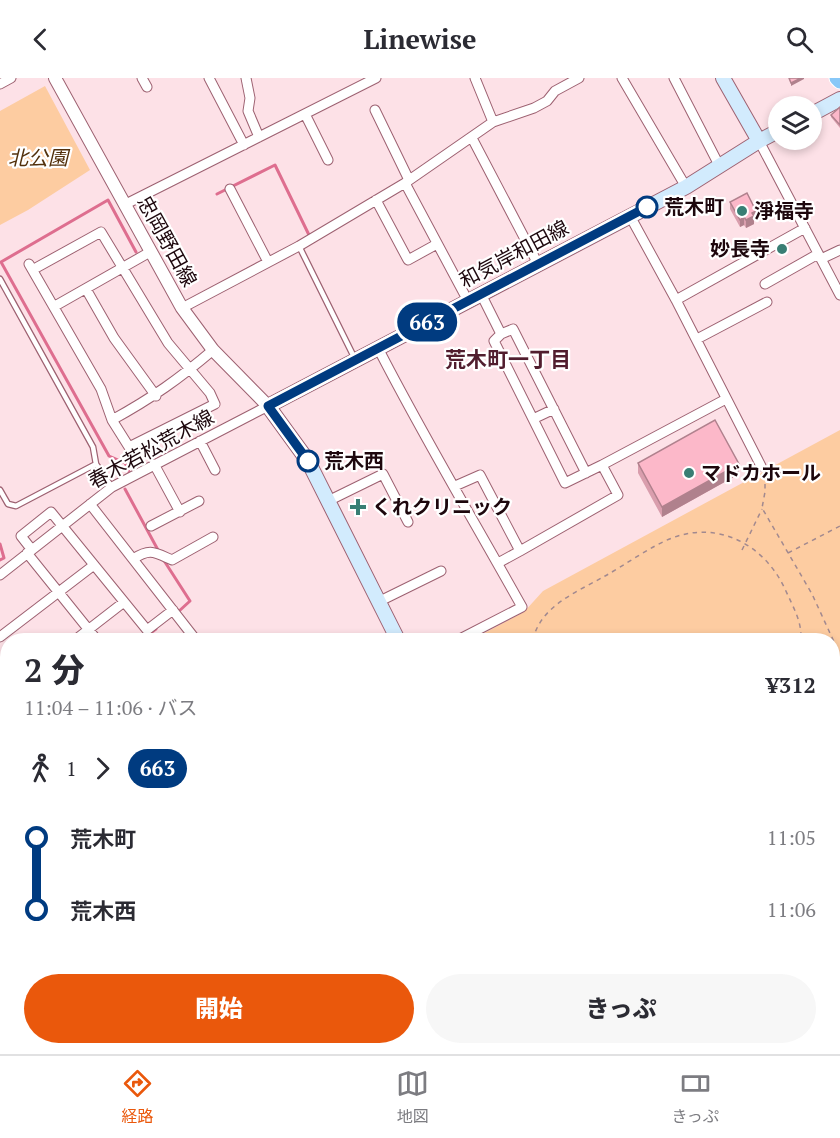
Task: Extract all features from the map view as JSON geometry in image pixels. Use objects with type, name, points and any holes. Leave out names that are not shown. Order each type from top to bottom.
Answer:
[{"type":"main road","points":[[723,78],[759,141]]},
{"type":"main road","points":[[822,109],[840,99]]},
{"type":"main road","name":"和気岸和田線","points":[[268,406],[686,187],[768,136]]},
{"type":"main road","points":[[268,406],[308,461],[394,633]]},
{"type":"street","points":[[0,84],[11,78]]},
{"type":"street","name":"忠岡野田線","points":[[55,78],[182,308],[213,350],[268,406]]},
{"type":"street","points":[[142,78],[147,87]]},
{"type":"street","points":[[209,78],[244,145]]},
{"type":"street","points":[[246,78],[250,98],[248,111],[259,138]]},
{"type":"street","points":[[124,205],[376,78]]},
{"type":"street","points":[[475,78],[493,122]]},
{"type":"street","points":[[182,308],[299,246],[376,200],[493,122],[534,108],[547,101],[555,91],[579,78]]},
{"type":"street","points":[[622,78],[686,187]]},
{"type":"street","points":[[674,78],[720,167]]},
{"type":"street","points":[[375,110],[437,244],[501,334]]},
{"type":"street","points":[[305,114],[328,160]]},
{"type":"street","points":[[472,138],[538,264]]},
{"type":"street","points":[[759,141],[840,295]]},
{"type":"street","points":[[230,189],[268,262]]},
{"type":"street","points":[[376,200],[408,260],[437,244]]},
{"type":"street","points":[[630,216],[761,466]]},
{"type":"street","points":[[676,300],[805,228]]},
{"type":"street","points":[[101,232],[122,269],[168,344],[210,393],[215,404],[129,447],[112,420],[101,389],[32,267],[101,232]]},
{"type":"street","points":[[765,284],[820,256],[840,250]]},
{"type":"street","points":[[55,306],[150,252]]},
{"type":"street","points":[[86,289],[114,338],[156,396]]},
{"type":"street","points":[[696,339],[767,302]]},
{"type":"street","points":[[586,473],[513,329],[501,334],[494,340],[565,483],[603,465],[726,399]]},
{"type":"street","points":[[378,348],[413,417],[455,486],[522,606],[471,633]]},
{"type":"street","points":[[112,420],[156,396],[213,350]]},
{"type":"street","name":"春木若松荒木線","points":[[0,575],[112,487],[268,406]]},
{"type":"street","points":[[533,419],[554,409]]},
{"type":"street","points":[[200,441],[215,470]]},
{"type":"street","points":[[154,464],[180,512]]},
{"type":"street","points":[[498,563],[618,495],[603,465]]},
{"type":"street","points":[[328,501],[383,474],[408,522]]},
{"type":"street","points":[[455,486],[480,475],[520,551]]},
{"type":"street","points":[[151,526],[199,501]]},
{"type":"street","points":[[90,504],[191,633]]},
{"type":"street","points":[[91,633],[58,592],[21,536],[51,512],[147,630],[173,610]]},
{"type":"street","points":[[133,559],[144,551],[172,560],[213,537]]},
{"type":"street","points":[[5,633],[94,565]]},
{"type":"street","points":[[378,602],[441,571]]},
{"type":"street","points":[[85,633],[124,602]]},
{"type":"lane","points":[[299,246],[355,359]]},
{"type":"lane","points":[[0,279],[93,447],[96,464],[112,487]]},
{"type":"lane","points":[[0,490],[8,504],[16,506],[96,464]]},
{"type":"path","points":[[742,550],[762,508],[765,476],[761,466]]},
{"type":"path","points":[[762,508],[812,594],[830,633]]},
{"type":"path","points":[[788,553],[840,526]]},
{"type":"path","points":[[536,633],[542,620],[561,601],[672,538],[704,533],[730,537],[745,543],[756,551],[778,576],[801,625],[801,633]]},
{"type":"green space","name":"北公園","points":[[45,86],[90,170],[28,210],[0,225],[0,111]]},
{"type":"green space","points":[[840,430],[840,633],[484,633],[524,612],[543,591]]},
{"type":"building","points":[[789,78],[801,78],[791,83]]},
{"type":"building","points":[[840,107],[840,125],[831,115]]},
{"type":"building","points":[[747,193],[756,211],[752,213],[754,216],[740,220],[730,202]]},
{"type":"building","name":"マドカホール","points":[[715,420],[739,464],[662,507],[638,463]]},
{"type":"building","points":[[779,469],[781,474],[776,476],[774,472]]},
{"type":"waterway","points":[[217,194],[275,165],[309,235]]},
{"type":"waterway","points":[[129,472],[125,463],[109,456],[1,262],[108,200],[136,252]]},
{"type":"waterway","points":[[125,489],[158,550]]},
{"type":"waterway","points":[[0,544],[4,558],[0,560]]},
{"type":"waterway","points":[[163,559],[190,601],[178,612]]},
{"type":"waterway","points":[[151,633],[156,629]]},
{"type":"bus line","name":"663","points":[[308,461],[268,406],[647,207]]},
{"type":"place","name":"荒木町","points":[[647,207]]},
{"type":"place","name":"淨福寺","points":[[742,211]]},
{"type":"place","name":"妙長寺","points":[[782,249]]},
{"type":"place","name":"荒木西","points":[[308,461]]},
{"type":"place","name":"マドカホール","points":[[689,473]]},
{"type":"place","name":"くれクリニック","points":[[358,507]]},
{"type":"district","name":"荒木町一丁目","points":[[508,360]]}]
